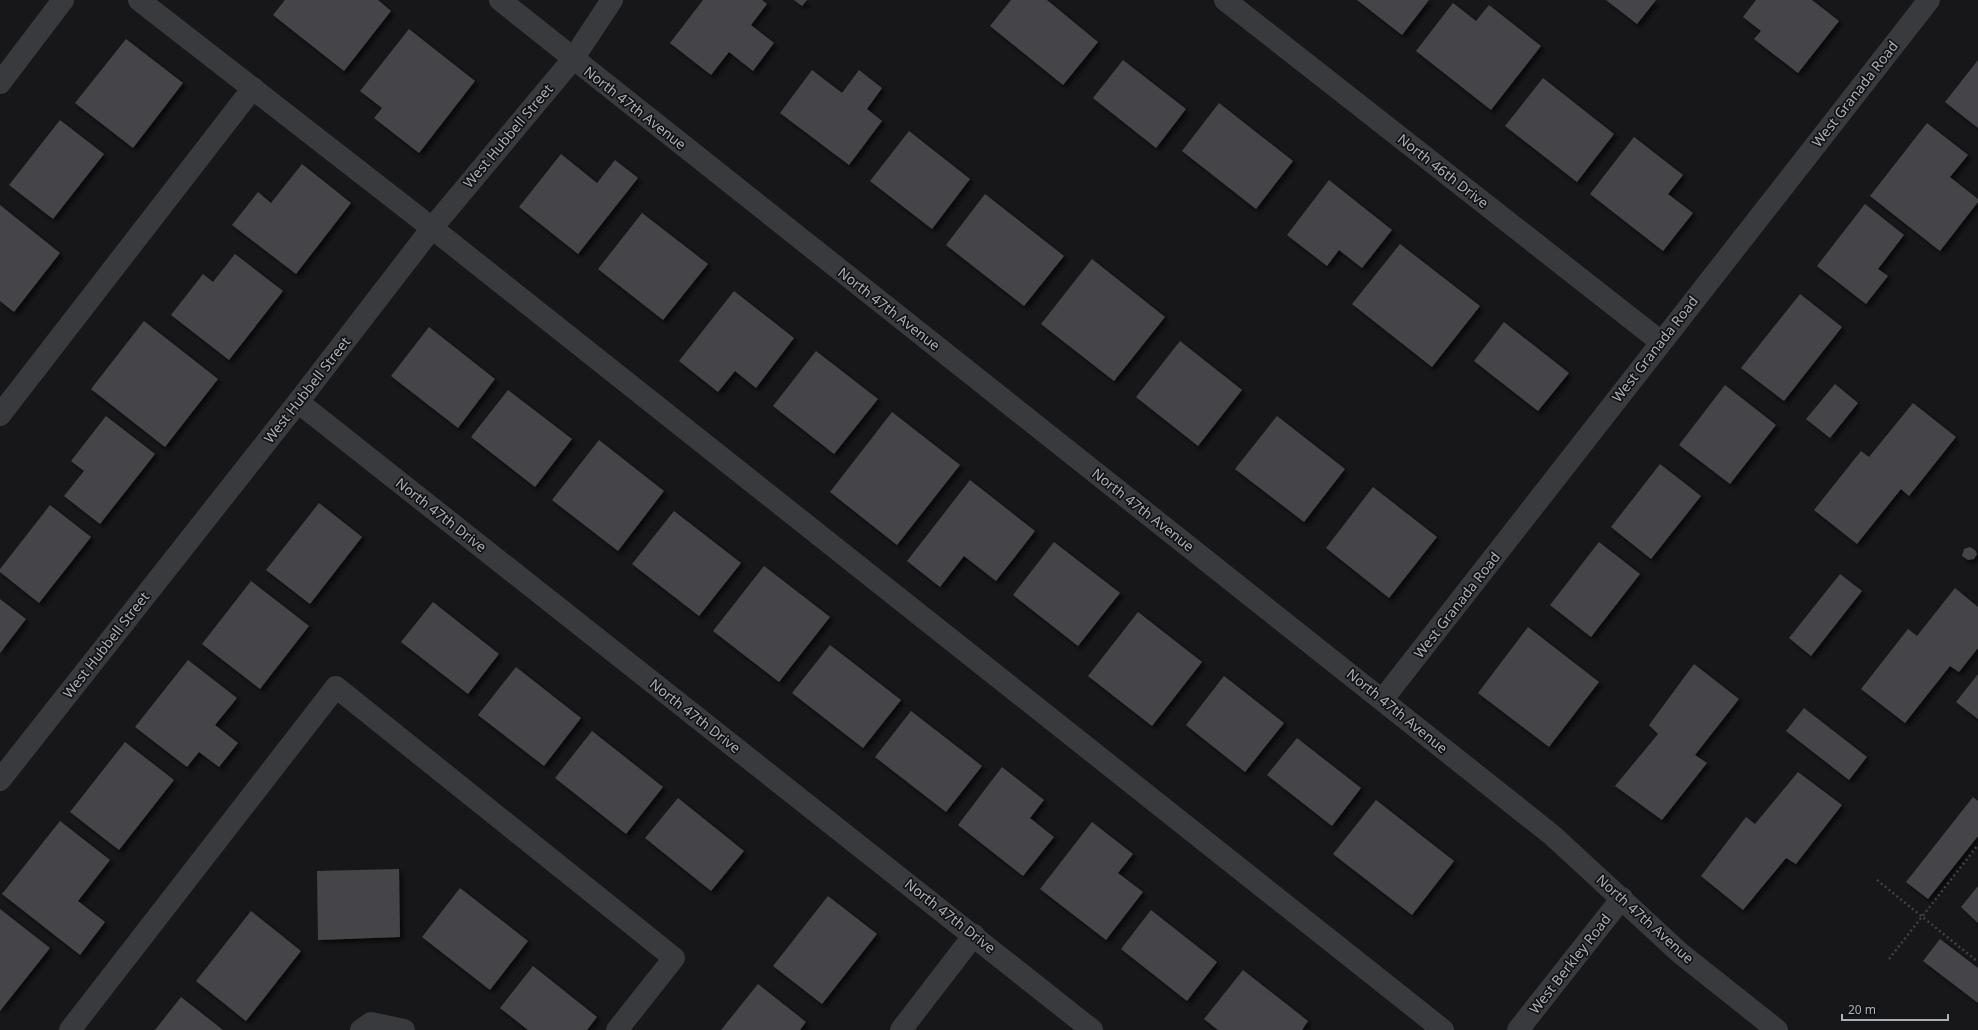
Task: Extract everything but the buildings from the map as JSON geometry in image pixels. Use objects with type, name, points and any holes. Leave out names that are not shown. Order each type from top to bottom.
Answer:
[{"type":"street","points":[[0,83],[63,0]]},
{"type":"street","points":[[139,0],[432,228],[1443,1030]]},
{"type":"street","name":"North 47th Avenue","points":[[500,0],[1383,699],[1552,835],[1680,953],[1777,1030]]},
{"type":"street","name":"West Hubbell Street","points":[[0,780],[298,402],[432,228],[573,59],[612,0]]},
{"type":"street","name":"North 46th Drive","points":[[1225,0],[1661,342]]},
{"type":"street","name":"West Granada Road","points":[[1383,699],[1929,0]]},
{"type":"street","points":[[0,415],[253,88]]},
{"type":"street","name":"North 47th Drive","points":[[298,402],[974,935],[1092,1030]]},
{"type":"street","points":[[70,1030],[336,687],[674,958],[616,1030]]},
{"type":"street","name":"West Berkley Road","points":[[1518,1030],[1622,898]]},
{"type":"street","points":[[901,1030],[974,935]]},
{"type":"street","points":[[366,1027],[404,1030]]},
{"type":"path","points":[[1889,959],[1978,845]]},
{"type":"path","points":[[1877,880],[1978,962]]}]
